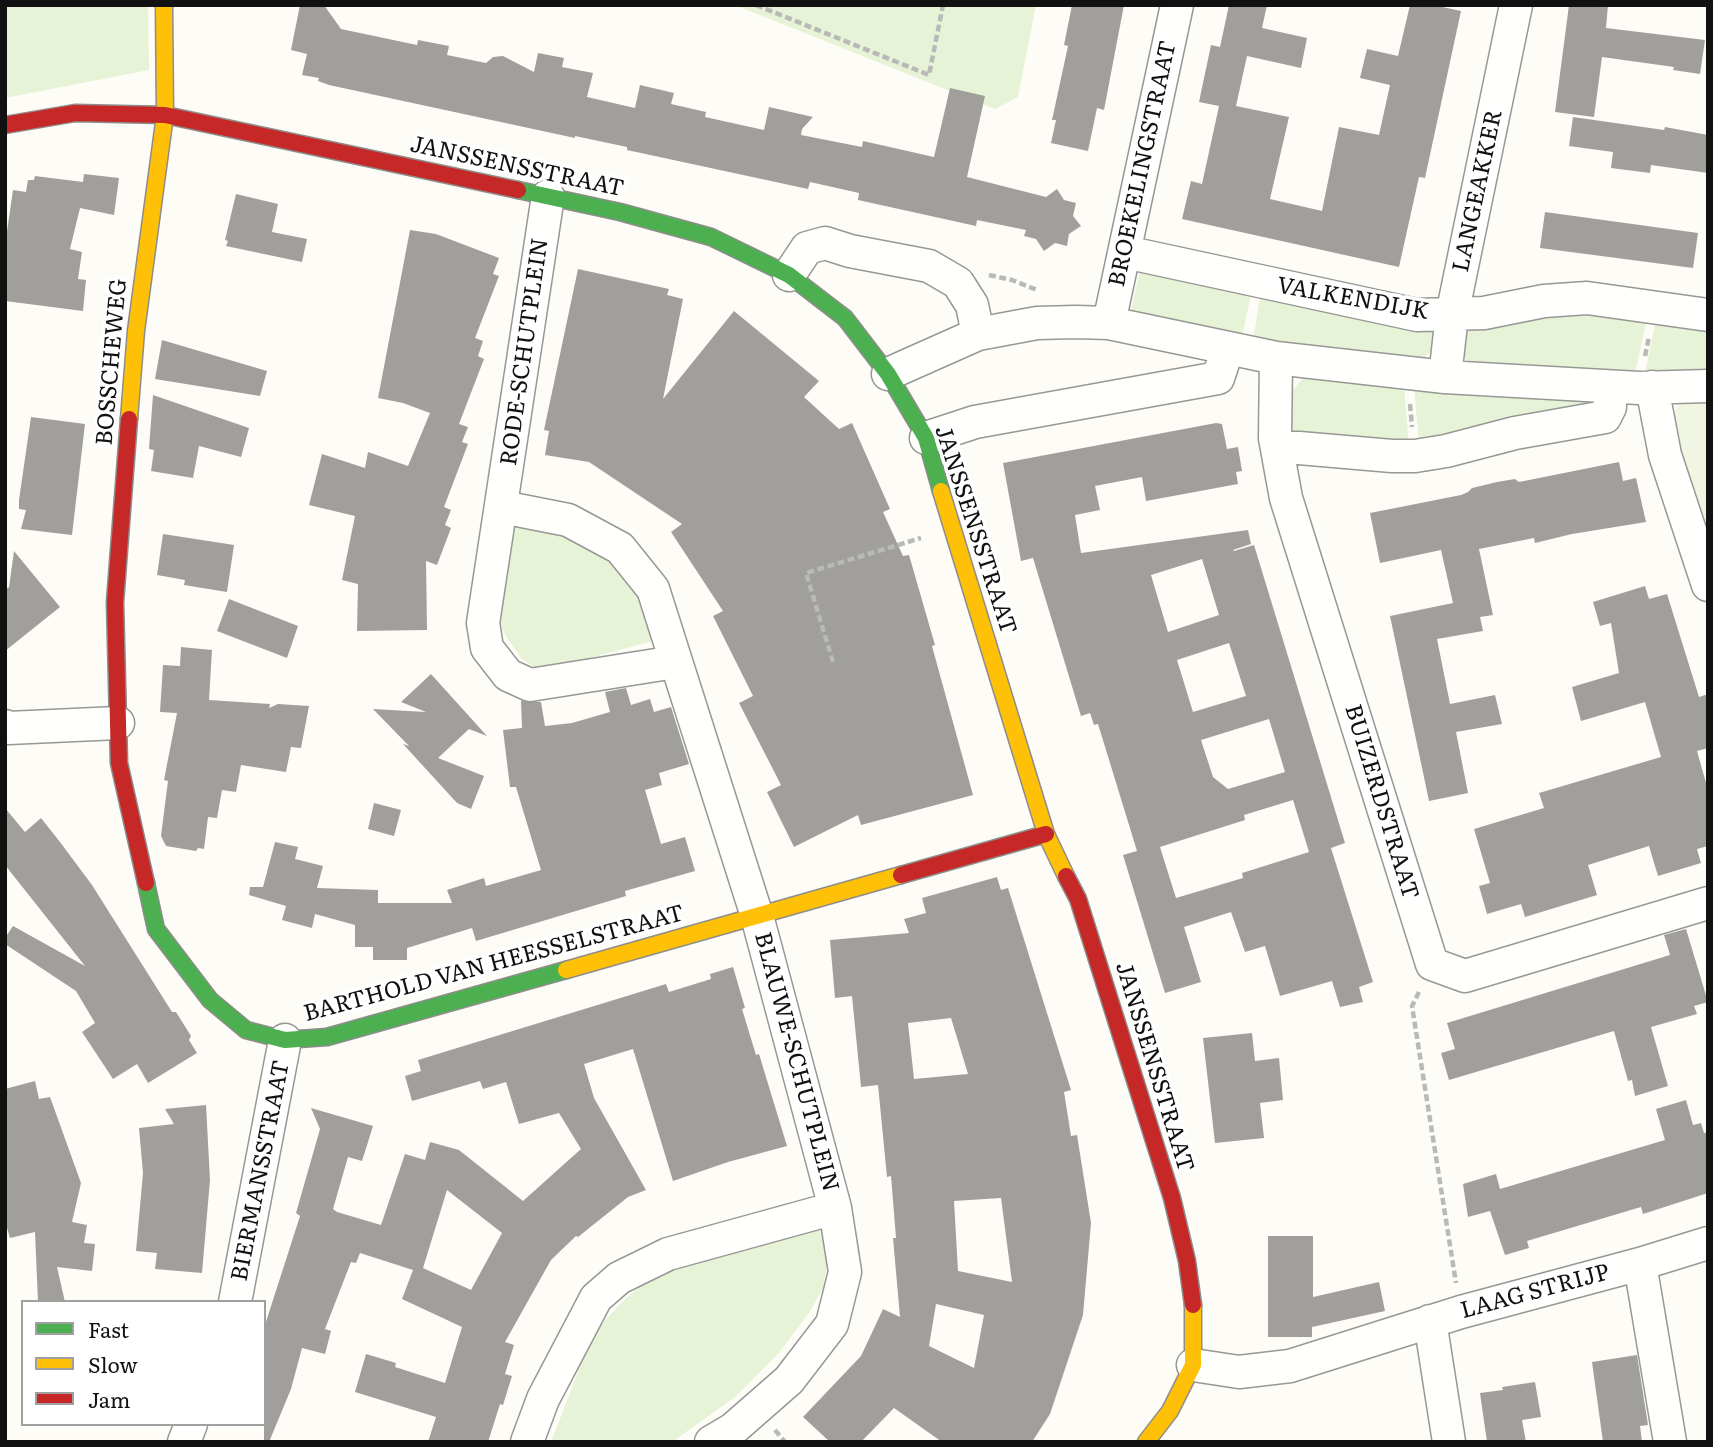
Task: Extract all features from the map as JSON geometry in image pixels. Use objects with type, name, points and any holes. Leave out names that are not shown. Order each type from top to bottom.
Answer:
[{"type":"street","name":"BOSSCHEWEG","points":[[118,723],[115,602],[136,331],[165,115],[164,5]]},
{"type":"street","name":"BROEKELINGSTRAAT","points":[[1109,323],[1177,5]]},
{"type":"street","name":"LANGEAKKER","points":[[1445,377],[1452,315],[1516,5]]},
{"type":"street","name":"JANSSENSSTRAAT","points":[[5,125],[75,113],[165,115],[620,212],[711,237],[789,275],[845,318],[888,374],[926,438],[951,528],[1046,834],[1078,899],[1172,1198],[1187,1261],[1195,1316],[1193,1365],[1170,1411],[1146,1442]]},
{"type":"street","name":"RODE-SCHUTPLEIN","points":[[548,196],[483,623],[487,648],[508,675],[530,685],[675,662]]},
{"type":"street","points":[[789,275],[807,248],[825,243],[850,251],[929,266],[950,277],[960,286],[972,305],[978,334]]},
{"type":"street","name":"VALKENDIJK","points":[[1125,252],[1417,315],[1484,313],[1544,301],[1587,298],[1708,315]]},
{"type":"street","points":[[888,374],[978,334],[1037,323],[1109,323],[1276,358],[1445,377],[1633,387],[1708,386]]},
{"type":"street","points":[[926,438],[975,422],[1218,378],[1228,348]]},
{"type":"street","name":"BUIZERDSTRAAT","points":[[1276,358],[1277,448],[1286,498],[1432,964]]},
{"type":"street","points":[[1277,448],[1415,456],[1446,451],[1515,433],[1605,417],[1610,407],[1633,387]]},
{"type":"street","points":[[1633,387],[1665,455],[1708,585]]},
{"type":"street","points":[[502,508],[568,520],[620,548],[653,589],[757,916]]},
{"type":"street","points":[[5,726],[118,723]]},
{"type":"street","name":"BARTHOLD VAN HEESSELSTRAAT","points":[[118,723],[119,763],[156,929],[210,1000],[246,1030],[285,1040],[327,1037],[1046,834]]},
{"type":"street","points":[[1432,964],[1465,976],[1708,903]]},
{"type":"street","name":"BLAUWE-SCHUTPLEIN","points":[[711,1442],[733,1429],[789,1380],[832,1324],[845,1272],[835,1208],[757,916]]},
{"type":"street","name":"BIERMANSSTRAAT","points":[[235,1300],[285,1040]]},
{"type":"street","name":"BLAUWE-SCHUTPLEIN","points":[[527,1442],[543,1399],[596,1298],[619,1278],[668,1254],[835,1208]]},
{"type":"street","name":"LAAG STRIJP","points":[[1193,1365],[1239,1372],[1290,1366],[1430,1321],[1708,1243]]},
{"type":"street","name":"LAAG STRIJP","points":[[1640,1264],[1670,1442]]},
{"type":"street","name":"LAAG STRIJP","points":[[1430,1321],[1449,1442]]},
{"type":"path","points":[[756,5],[929,75],[943,5]]},
{"type":"path","points":[[960,286],[978,276],[991,275],[1044,291]]},
{"type":"path","points":[[1633,387],[1654,309]]},
{"type":"path","points":[[1407,373],[1415,456]]},
{"type":"path","points":[[833,662],[806,573],[951,528]]},
{"type":"path","points":[[1432,964],[1412,1006],[1461,1312]]},
{"type":"green space","points":[[5,5],[148,5],[149,70],[5,98]]},
{"type":"green space","points":[[735,5],[1036,5],[1018,97],[995,109]]},
{"type":"green space","points":[[1141,265],[1252,290],[1242,337],[1135,316],[1131,311]]},
{"type":"green space","points":[[1261,291],[1437,331],[1435,344],[1422,360],[1253,341]]},
{"type":"green space","points":[[1569,308],[1647,318],[1635,373],[1469,363],[1463,355],[1462,324]]},
{"type":"green space","points":[[1656,320],[1708,329],[1708,371],[1645,373]]},
{"type":"green space","points":[[1314,376],[1404,386],[1409,446],[1291,435],[1292,392],[1302,379]]},
{"type":"green space","points":[[1414,387],[1598,398],[1599,404],[1419,445]]},
{"type":"green space","points":[[1708,395],[1708,545],[1678,445],[1673,419],[1677,406],[1686,397]]},
{"type":"green space","points":[[513,515],[557,525],[621,566],[641,596],[657,640],[548,669],[535,668],[521,658],[505,635],[499,610]]},
{"type":"green space","points":[[819,1225],[826,1238],[828,1257],[823,1288],[809,1313],[779,1353],[735,1397],[672,1442],[551,1442],[588,1346],[599,1327],[623,1301],[658,1271]]},
{"type":"building","points":[[300,5],[324,5],[341,29],[417,45],[418,40],[449,46],[447,55],[486,63],[493,57],[503,56],[534,72],[538,53],[564,58],[562,67],[593,73],[587,97],[635,108],[640,85],[674,93],[671,104],[706,112],[705,117],[764,130],[769,107],[813,117],[802,129],[801,135],[862,147],[863,141],[934,157],[950,88],[985,96],[967,177],[1046,197],[1057,189],[1064,200],[1076,203],[1073,216],[1081,226],[1069,234],[1067,246],[1055,243],[1044,251],[1036,239],[1024,236],[1026,230],[977,220],[976,226],[858,200],[859,193],[810,182],[808,189],[627,150],[627,147],[329,85],[318,81],[319,78],[302,75],[307,54],[291,50]]},
{"type":"building","points":[[1072,5],[1124,5],[1104,110],[1097,108],[1088,151],[1051,143],[1056,120],[1052,120],[1068,46],[1064,45]]},
{"type":"building","points":[[1229,5],[1267,5],[1262,28],[1307,38],[1301,68],[1247,56],[1236,106],[1289,117],[1270,199],[1322,211],[1339,127],[1379,135],[1390,85],[1360,78],[1367,49],[1398,56],[1410,5],[1433,5],[1461,11],[1425,178],[1419,177],[1399,267],[1182,219],[1191,181],[1202,184],[1219,106],[1199,102],[1211,45],[1220,47]]},
{"type":"building","points":[[1569,5],[1608,5],[1606,28],[1705,40],[1700,74],[1673,70],[1674,67],[1602,57],[1594,117],[1555,112]]},
{"type":"building","points":[[1573,117],[1664,130],[1665,127],[1708,135],[1708,173],[1651,165],[1650,173],[1611,168],[1613,152],[1569,146]]},
{"type":"building","points":[[84,174],[119,178],[114,215],[80,208],[70,249],[82,252],[78,279],[86,280],[83,311],[5,301],[5,245],[13,190],[26,192],[28,180],[34,180],[35,176],[83,182]]},
{"type":"building","points":[[236,194],[278,204],[272,232],[307,239],[302,262],[226,246],[228,241],[225,240]]},
{"type":"building","points":[[1545,212],[1698,233],[1693,268],[1540,248]]},
{"type":"building","points":[[410,230],[436,234],[499,258],[493,274],[499,276],[475,338],[483,341],[478,356],[484,359],[459,424],[468,427],[462,442],[468,444],[444,507],[451,510],[445,525],[451,528],[437,565],[426,561],[427,630],[357,631],[358,584],[342,580],[355,516],[309,505],[322,454],[365,468],[368,452],[408,466],[430,413],[403,403],[378,398]]},
{"type":"building","points":[[578,269],[669,289],[667,295],[683,299],[663,399],[734,311],[819,381],[804,397],[839,429],[852,423],[890,509],[883,512],[903,556],[909,555],[973,795],[861,825],[858,815],[794,847],[767,792],[781,785],[739,703],[753,696],[713,616],[723,611],[671,532],[682,524],[589,462],[545,455],[549,431],[544,430]]},
{"type":"building","points":[[162,340],[267,371],[260,396],[155,379]]},
{"type":"building","points":[[153,395],[249,428],[241,457],[199,446],[193,478],[151,471],[154,450],[149,449]]},
{"type":"building","points":[[31,417],[85,424],[72,535],[21,529],[26,510],[19,509],[19,500]]},
{"type":"building","points":[[1216,423],[1222,424],[1227,449],[1238,447],[1242,471],[1236,472],[1238,484],[1146,501],[1142,477],[1095,486],[1100,510],[1075,515],[1081,553],[1248,530],[1251,544],[1233,550],[1254,545],[1345,843],[1331,848],[1373,982],[1359,987],[1363,1002],[1340,1007],[1332,981],[1280,996],[1265,946],[1245,952],[1231,912],[1184,927],[1201,982],[1165,993],[1123,855],[1137,851],[1098,724],[1094,725],[1090,713],[1081,716],[1033,558],[1021,561],[1003,463]],"holes":[[[1202,559],[1219,615],[1168,632],[1151,575]],[[1229,643],[1246,696],[1193,712],[1177,660]],[[1269,719],[1285,772],[1228,789],[1213,777],[1201,740]],[[1293,800],[1309,852],[1242,873],[1243,878],[1176,898],[1160,847],[1245,820],[1244,815]]]},
{"type":"building","points":[[1619,462],[1623,481],[1636,478],[1646,522],[1535,543],[1534,538],[1479,549],[1493,615],[1480,617],[1483,631],[1437,639],[1450,704],[1495,695],[1502,724],[1456,732],[1468,793],[1429,801],[1390,616],[1453,603],[1441,550],[1380,563],[1370,513],[1461,495],[1472,488],[1497,482],[1515,479],[1519,482]]},
{"type":"building","points":[[163,534],[234,545],[227,592],[184,585],[185,580],[157,575]]},
{"type":"building","points":[[14,551],[60,607],[5,651],[5,590],[9,587]]},
{"type":"building","points":[[1645,586],[1649,599],[1667,594],[1699,697],[1708,694],[1708,748],[1697,751],[1708,790],[1708,846],[1697,849],[1701,863],[1658,876],[1649,846],[1588,865],[1597,895],[1525,917],[1521,904],[1487,914],[1479,886],[1490,883],[1474,829],[1544,808],[1539,793],[1661,757],[1645,702],[1581,721],[1572,687],[1619,673],[1611,623],[1600,626],[1593,602]]},
{"type":"building","points":[[229,599],[298,626],[287,658],[217,631]]},
{"type":"building","points":[[181,647],[212,650],[209,700],[270,704],[269,708],[278,704],[309,706],[301,748],[291,747],[286,772],[241,765],[236,792],[222,790],[217,818],[208,817],[204,849],[198,848],[196,851],[166,846],[161,836],[168,781],[164,780],[177,713],[160,712],[163,665],[180,666]]},
{"type":"building","points":[[431,674],[487,736],[469,729],[438,758],[484,776],[471,809],[457,803],[403,744],[409,746],[373,709],[426,712],[401,702]]},
{"type":"building","points":[[626,688],[631,705],[650,699],[654,712],[671,707],[689,764],[659,773],[662,785],[645,790],[661,844],[685,837],[695,871],[625,891],[626,896],[476,941],[472,928],[407,948],[407,960],[373,960],[373,947],[355,947],[355,925],[315,914],[312,928],[282,920],[286,906],[249,895],[250,887],[263,887],[275,842],[298,847],[295,859],[323,866],[317,888],[378,890],[378,903],[452,903],[447,890],[484,878],[486,886],[541,870],[516,787],[510,787],[503,730],[522,728],[521,701],[541,702],[545,726],[572,723],[610,712],[605,692]]},
{"type":"building","points":[[374,803],[401,810],[394,836],[368,829]]},
{"type":"building","points":[[5,808],[25,832],[41,818],[60,842],[92,885],[172,1012],[176,1012],[191,1036],[189,1040],[197,1053],[148,1083],[137,1064],[113,1079],[82,1032],[95,1023],[76,991],[5,944],[5,938],[13,926],[85,966],[5,865]]},
{"type":"building","points":[[997,877],[1001,890],[1008,888],[1071,1090],[1064,1092],[1071,1136],[1077,1135],[1091,1223],[1083,1315],[1050,1414],[1032,1442],[942,1442],[894,1408],[861,1442],[830,1442],[803,1417],[861,1356],[883,1309],[900,1317],[891,1176],[887,1177],[878,1085],[861,1087],[852,996],[835,998],[830,940],[909,933],[904,919],[926,913],[922,898]],"holes":[[[951,1018],[968,1074],[914,1079],[908,1023]],[[1001,1198],[1012,1282],[958,1271],[954,1201]],[[936,1304],[984,1315],[974,1368],[929,1346]]]},
{"type":"building","points":[[1686,929],[1708,1002],[1694,1006],[1697,1014],[1651,1027],[1668,1086],[1635,1096],[1614,1031],[1449,1080],[1441,1053],[1455,1049],[1447,1023],[1670,955],[1664,935]]},
{"type":"building","points":[[733,967],[745,1008],[742,1009],[756,1055],[759,1054],[787,1146],[673,1181],[633,1049],[584,1064],[594,1098],[646,1190],[628,1197],[576,1236],[551,1260],[505,1342],[514,1345],[505,1374],[512,1376],[488,1442],[428,1442],[436,1417],[355,1392],[366,1354],[396,1363],[395,1367],[445,1383],[462,1327],[402,1299],[413,1270],[360,1253],[356,1263],[351,1262],[325,1329],[331,1331],[325,1354],[302,1348],[291,1389],[269,1442],[264,1442],[266,1322],[300,1216],[296,1213],[320,1129],[311,1108],[373,1126],[362,1161],[348,1157],[333,1209],[337,1212],[381,1225],[405,1154],[425,1160],[430,1142],[459,1150],[523,1201],[581,1149],[559,1113],[519,1124],[506,1082],[483,1089],[480,1081],[412,1101],[405,1076],[421,1071],[418,1060],[666,984],[669,992],[711,979],[710,974]],"holes":[[[447,1190],[502,1233],[471,1290],[423,1268]]]},
{"type":"building","points":[[1252,1033],[1255,1061],[1279,1058],[1283,1100],[1260,1103],[1264,1138],[1215,1143],[1203,1038]]},
{"type":"building","points":[[35,1081],[39,1099],[50,1097],[81,1183],[72,1222],[87,1225],[84,1243],[95,1244],[92,1271],[57,1267],[65,1300],[38,1300],[35,1232],[10,1238],[5,1221],[5,1089]]},
{"type":"building","points":[[1686,1100],[1693,1125],[1701,1123],[1704,1133],[1708,1132],[1708,1193],[1643,1214],[1641,1207],[1527,1241],[1529,1248],[1505,1255],[1490,1211],[1468,1217],[1463,1184],[1496,1174],[1500,1189],[1665,1140],[1656,1109]]},
{"type":"building","points":[[206,1105],[210,1180],[202,1273],[155,1269],[157,1253],[136,1251],[143,1173],[139,1128],[174,1124],[165,1109]]},
{"type":"building","points":[[1268,1236],[1313,1236],[1313,1297],[1379,1282],[1385,1311],[1312,1327],[1312,1337],[1268,1337]]},
{"type":"building","points":[[1637,1355],[1648,1425],[1640,1426],[1642,1442],[1603,1442],[1592,1362]]},
{"type":"building","points":[[1535,1382],[1541,1417],[1522,1420],[1526,1442],[1487,1442],[1480,1393]]},
{"type":"traffic: fast","points":[[518,190],[620,212],[711,237],[789,275],[845,318],[888,374],[926,438],[941,491]]},
{"type":"traffic: fast","points":[[146,883],[156,929],[210,1000],[246,1030],[285,1040],[327,1037],[566,970]]},
{"type":"traffic: slow","points":[[129,419],[136,331],[165,115],[164,5]]},
{"type":"traffic: slow","points":[[941,491],[1046,834],[1066,876]]},
{"type":"traffic: slow","points":[[566,970],[901,875]]},
{"type":"traffic: slow","points":[[1146,1442],[1170,1411],[1193,1365],[1193,1305]]},
{"type":"traffic: jam","points":[[5,125],[75,113],[165,115],[518,190]]},
{"type":"traffic: jam","points":[[129,419],[115,602],[119,763],[146,883]]},
{"type":"traffic: jam","points":[[901,875],[1046,834]]},
{"type":"traffic: jam","points":[[1066,876],[1078,899],[1172,1198],[1187,1261],[1193,1305]]}]
